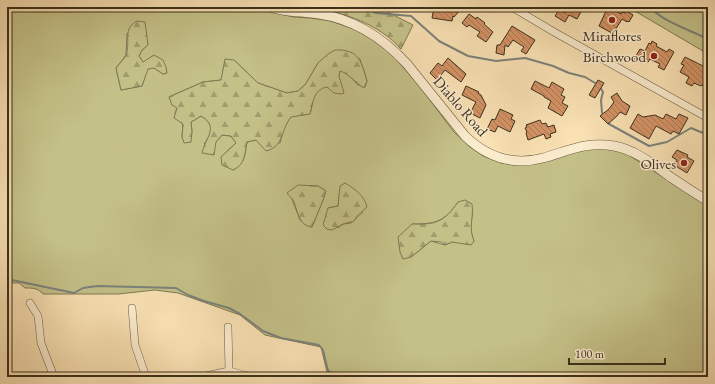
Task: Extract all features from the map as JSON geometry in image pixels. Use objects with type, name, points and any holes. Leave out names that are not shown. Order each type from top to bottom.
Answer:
[{"type":"street","name":"Diablo Road","points":[[270,7],[287,12],[318,14],[341,19],[365,29],[378,37],[397,52],[465,136],[475,146],[488,154],[510,160],[529,160],[584,146],[602,144],[616,146],[641,156],[708,201]]},
{"type":"street","points":[[512,7],[708,118]]},
{"type":"street","points":[[30,303],[38,316],[41,343],[54,377]]},
{"type":"street","points":[[132,308],[135,345],[146,377]]},
{"type":"street","points":[[228,327],[229,371]]},
{"type":"street","points":[[201,377],[229,371],[252,377]]},
{"type":"green space","points":[[7,7],[262,7],[276,13],[294,17],[331,21],[366,35],[392,54],[421,88],[454,132],[470,147],[483,156],[501,163],[516,165],[586,149],[604,148],[619,151],[627,154],[708,206],[708,377],[678,377],[669,375],[650,377],[339,377],[327,372],[321,347],[265,335],[240,315],[178,293],[155,290],[118,294],[43,294],[35,289],[25,288],[19,283],[7,283]],"holes":[[[127,33],[148,45],[142,50],[139,56],[143,62],[167,73],[163,74],[154,68],[147,69],[142,86],[121,90],[116,68],[126,55]],[[360,59],[367,81],[365,87],[358,85],[348,74],[340,70],[336,79],[317,91],[313,99],[310,114],[291,116],[284,128],[280,143],[256,140],[247,142],[245,155],[237,168],[233,170],[221,157],[236,143],[231,136],[222,135],[216,142],[204,144],[211,129],[208,122],[201,116],[191,122],[192,132],[182,137],[183,124],[175,113],[177,108],[169,97],[203,82],[222,80],[223,69],[234,60],[258,83],[287,93],[298,91],[305,85],[318,63]],[[310,186],[318,186],[326,191],[312,227],[300,220],[292,199]],[[340,199],[363,212],[351,223],[343,224],[338,228],[328,208],[338,206]],[[458,202],[473,213],[471,227],[474,241],[452,242],[445,245],[431,241],[411,257],[412,224],[433,222],[444,218]]]},
{"type":"green space","points":[[291,7],[378,7],[413,25],[401,49],[383,33],[349,16],[313,8]]},
{"type":"green space","points":[[628,7],[708,7],[708,54]]},
{"type":"green space","points":[[137,21],[145,22],[148,45],[142,50],[139,56],[143,62],[154,55],[163,60],[167,73],[163,74],[154,68],[148,69],[142,86],[121,90],[116,68],[126,55],[128,32],[132,24]]},
{"type":"green space","points":[[335,50],[343,50],[355,54],[361,63],[367,81],[364,88],[347,74],[340,71],[339,76],[344,93],[334,93],[327,87],[319,90],[313,101],[310,114],[291,117],[279,142],[272,149],[266,151],[256,140],[247,142],[244,158],[237,168],[233,170],[222,165],[221,157],[236,143],[231,136],[222,135],[216,142],[214,155],[202,153],[210,133],[210,124],[201,116],[191,122],[191,142],[184,143],[182,137],[183,124],[174,118],[177,108],[172,105],[169,97],[203,82],[221,80],[225,59],[234,60],[258,83],[287,93],[298,91],[305,85],[318,63]]},
{"type":"green space","points":[[345,183],[356,190],[366,203],[367,207],[357,216],[354,221],[343,224],[332,230],[327,229],[323,225],[328,208],[338,206],[340,186]]},
{"type":"green space","points":[[298,185],[318,186],[326,191],[312,227],[307,226],[301,221],[293,200],[287,193]]},
{"type":"green space","points":[[465,200],[472,204],[471,231],[474,241],[471,245],[452,242],[445,245],[441,242],[431,241],[411,257],[403,259],[400,252],[398,237],[412,224],[427,224],[439,221],[453,209],[458,202]]},
{"type":"building","points":[[434,7],[463,7],[454,17],[453,16],[452,21],[432,18]]},
{"type":"building","points":[[563,7],[578,7],[582,10],[577,19],[569,15],[565,22],[555,16],[559,10],[565,13]]},
{"type":"building","name":"Miraflores","points":[[611,8],[621,14],[622,12],[625,13],[626,11],[633,15],[629,22],[622,19],[612,33],[599,26],[606,11]]},
{"type":"building","points":[[469,14],[476,19],[477,17],[485,23],[484,24],[493,32],[486,42],[477,36],[480,32],[469,25],[467,27],[462,23]]},
{"type":"building","points":[[512,26],[535,40],[526,54],[521,51],[524,47],[513,40],[508,47],[505,45],[504,55],[496,53],[497,45],[500,45]]},
{"type":"building","name":"Birchwood","points":[[652,41],[657,44],[656,46],[667,52],[669,49],[674,52],[664,70],[658,67],[660,64],[650,59],[648,62],[644,60],[642,63],[634,59],[640,49],[645,51],[649,43],[651,44]]},
{"type":"building","points":[[685,57],[705,67],[704,69],[708,71],[708,81],[705,87],[694,83],[692,86],[686,83],[689,77],[680,72],[684,65],[681,64]]},
{"type":"building","points":[[448,58],[466,74],[461,82],[445,70],[437,80],[430,73],[438,63],[442,66]]},
{"type":"building","points":[[598,80],[604,83],[595,98],[589,95]]},
{"type":"building","points":[[535,81],[549,88],[552,82],[564,89],[561,95],[565,97],[562,103],[568,106],[562,116],[548,108],[551,101],[531,89]]},
{"type":"building","points":[[466,86],[479,92],[478,93],[481,95],[486,105],[480,118],[470,113],[476,102],[462,95]]},
{"type":"building","points":[[617,93],[622,101],[630,106],[626,115],[620,112],[608,124],[600,116],[609,109],[614,102],[611,97]]},
{"type":"building","points":[[500,109],[513,115],[511,119],[515,121],[510,132],[498,126],[495,132],[487,129],[492,119],[495,120]]},
{"type":"building","points":[[638,114],[643,117],[655,115],[663,119],[666,114],[676,119],[679,114],[688,118],[679,134],[673,131],[671,134],[656,126],[649,139],[630,128]]},
{"type":"building","points":[[540,120],[542,124],[546,123],[548,127],[554,125],[556,132],[550,134],[551,137],[546,139],[544,134],[528,140],[525,128],[527,127],[526,125]]},
{"type":"building","name":"Olives","points":[[677,150],[688,155],[687,157],[694,161],[687,173],[674,165],[677,160],[672,157]]},
{"type":"waterway","points":[[364,7],[376,13],[411,16],[439,41],[468,56],[496,61],[525,58],[585,77],[595,83]]},
{"type":"waterway","points":[[650,7],[669,21],[708,39]]},
{"type":"waterway","points":[[601,89],[603,92],[601,100],[602,113]]},
{"type":"waterway","points":[[609,124],[649,146],[667,142],[691,128],[708,135]]},
{"type":"waterway","points":[[7,279],[74,293],[83,288],[97,286],[176,288],[188,295],[229,308],[263,331],[281,338],[319,345],[323,350],[328,371],[342,377]]},
{"type":"place","name":"Miraflores","points":[[612,20]]},
{"type":"place","name":"Birchwood","points":[[654,56]]},
{"type":"place","name":"Olives","points":[[684,163]]}]
